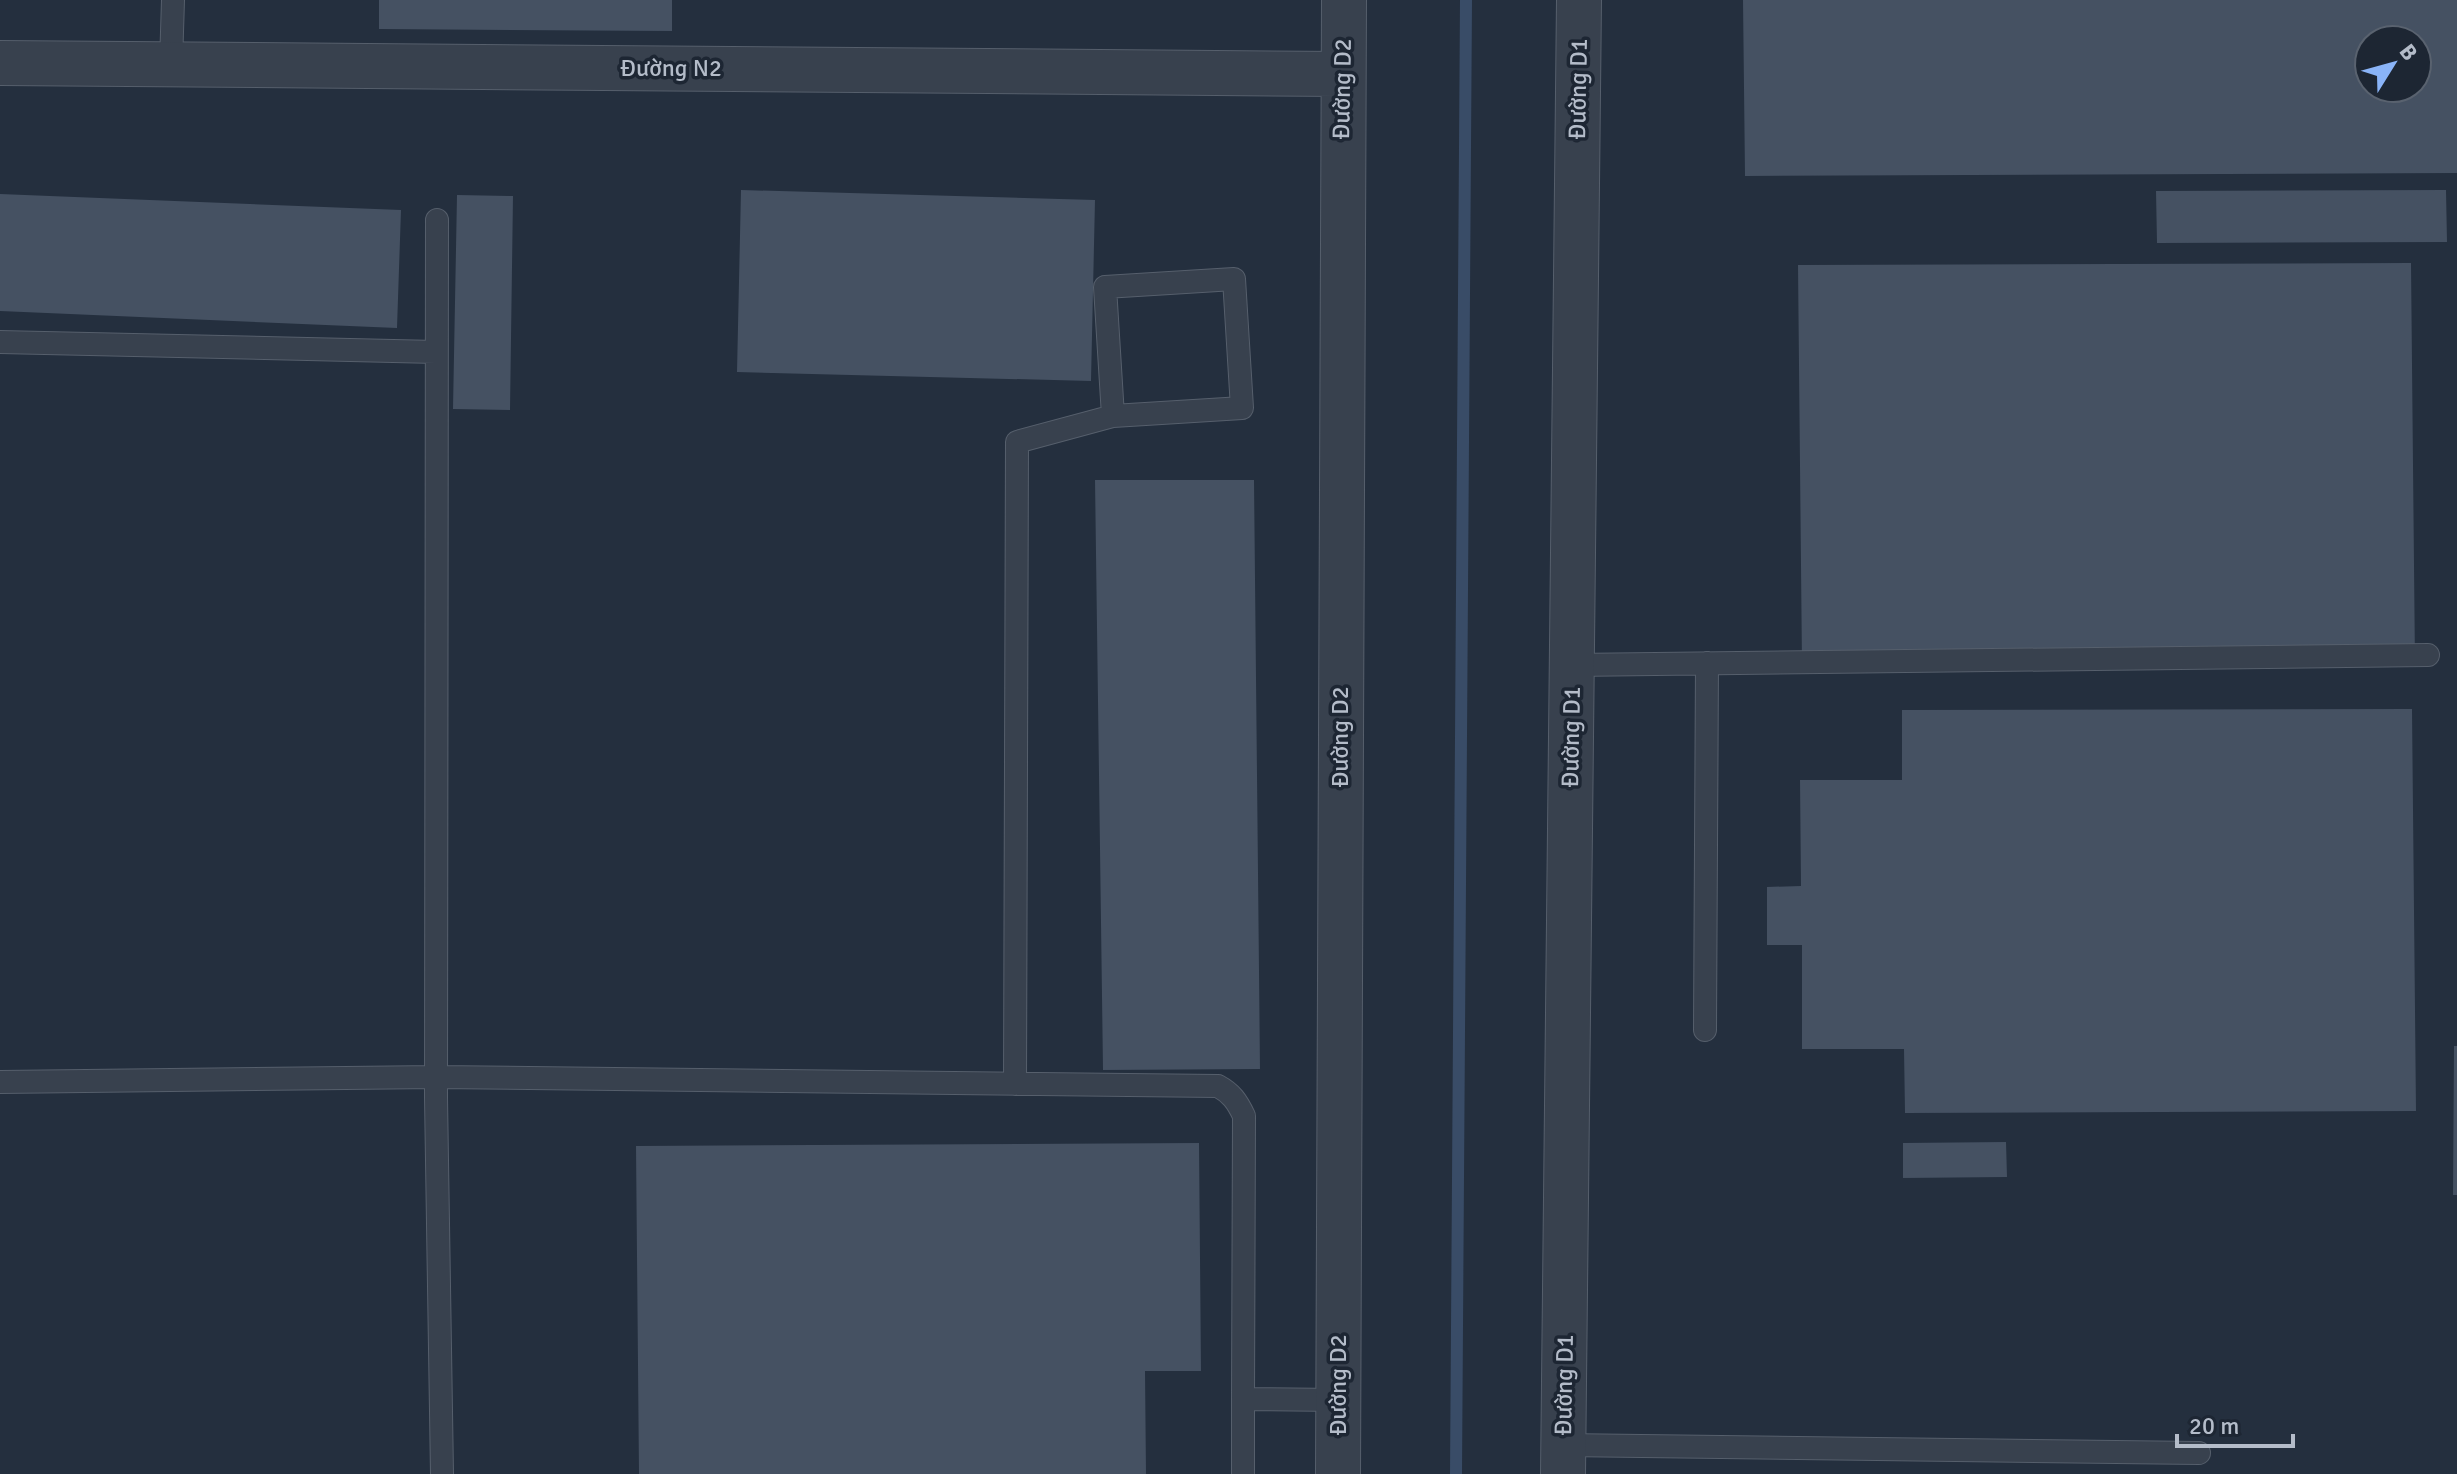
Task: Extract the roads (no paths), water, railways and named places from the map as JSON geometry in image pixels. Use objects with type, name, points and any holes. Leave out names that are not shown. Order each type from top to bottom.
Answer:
[{"type":"street","name":"Đường D2","points":[[1338,1474],[1344,0]]},
{"type":"street","name":"Đường D1","points":[[1563,1460],[1579,0]]},
{"type":"street","name":"Đường N2","points":[[0,63],[1342,74]]},
{"type":"lane","points":[[171,64],[173,0]]},
{"type":"lane","points":[[437,220],[436,1077],[442,1474]]},
{"type":"lane","points":[[1015,1084],[1017,442],[1113,416],[1242,408],[1234,279],[1105,287],[1113,416]]},
{"type":"lane","points":[[0,342],[436,352]]},
{"type":"lane","points":[[1572,665],[2428,655]]},
{"type":"lane","points":[[1705,1030],[1707,663]]},
{"type":"lane","points":[[0,1082],[436,1077],[1218,1086],[1237,1101],[1244,1116],[1243,1474]]},
{"type":"lane","points":[[1243,1399],[1338,1400]]},
{"type":"lane","points":[[1563,1460],[2199,1453]]},
{"type":"waterway","points":[[1456,1474],[1466,0]]}]
